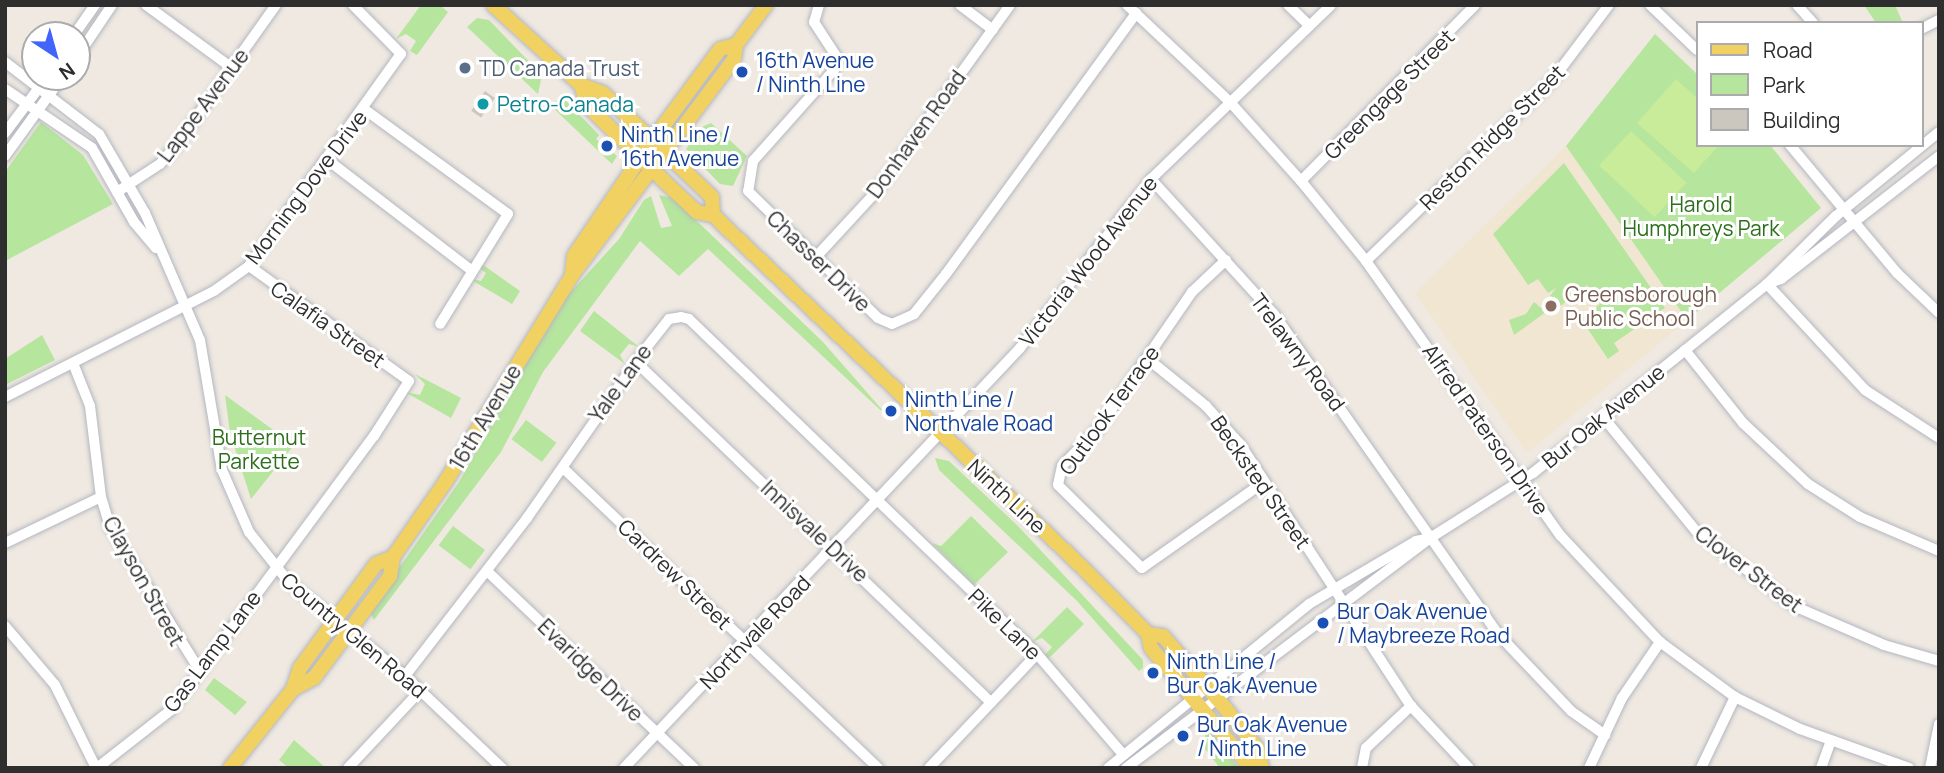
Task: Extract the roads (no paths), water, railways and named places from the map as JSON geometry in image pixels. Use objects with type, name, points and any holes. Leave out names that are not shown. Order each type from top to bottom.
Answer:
[{"type":"main road","name":"Ninth Line","points":[[494,5],[582,85],[603,93],[712,197],[713,215]]},
{"type":"main road","name":"16th Avenue","points":[[293,690],[314,678],[390,576],[393,557],[446,481],[572,275],[733,58],[736,45],[766,5]]},
{"type":"main road","name":"16th Avenue","points":[[572,275],[574,256],[652,141],[720,49],[736,45]]},
{"type":"main road","name":"Ninth Line","points":[[582,85],[587,106],[697,212],[713,215],[1148,634],[1151,648],[1246,762],[1261,767]]},
{"type":"main road","name":"16th Avenue","points":[[230,768],[293,690],[300,668],[376,564],[393,557]]},
{"type":"main road","name":"Ninth Line","points":[[1148,634],[1163,636],[1217,698],[1250,738],[1261,767]]},
{"type":"street","points":[[84,21],[95,5]]},
{"type":"street","points":[[91,36],[112,5]]},
{"type":"street","points":[[146,5],[232,68]]},
{"type":"street","name":"Lappe Avenue","points":[[117,192],[160,164],[276,5]]},
{"type":"street","name":"Morning Dove Drive","points":[[5,397],[184,305],[249,266],[329,161],[401,54],[353,5]]},
{"type":"street","name":"Chasser Drive","points":[[819,5],[814,22],[838,59],[834,70],[752,162],[746,181],[748,191],[815,258],[886,322],[903,322],[914,314],[1131,9]]},
{"type":"street","points":[[960,5],[993,30]]},
{"type":"street","name":"Donhaven Road","points":[[815,258],[875,193],[1010,5]]},
{"type":"street","points":[[1288,5],[1310,26]]},
{"type":"street","name":"Victoria Wood Avenue","points":[[941,434],[1020,348],[1151,178],[1331,5]]},
{"type":"street","name":"Greengage Street","points":[[1301,181],[1475,5]]},
{"type":"street","name":"Reston Ridge Street","points":[[1366,261],[1550,83],[1609,5]]},
{"type":"street","points":[[1650,5],[1696,49]]},
{"type":"street","points":[[1797,5],[1812,21]]},
{"type":"street","name":"Alfred Paterson Drive","points":[[1131,9],[1230,102],[1301,181],[1366,261],[1520,482],[1584,565],[1660,642],[1735,697],[1831,741],[1909,768]]},
{"type":"street","points":[[1923,28],[1939,20]]},
{"type":"street","name":"Country Glen Road","points":[[5,62],[21,74]]},
{"type":"street","name":"Country Glen Road","points":[[5,89],[92,148],[117,192],[156,248]]},
{"type":"street","points":[[5,133],[36,91]]},
{"type":"street","name":"Country Glen Road","points":[[43,91],[99,134],[129,183],[205,356],[230,498],[274,567],[405,676],[502,768]]},
{"type":"street","points":[[5,156],[52,91]]},
{"type":"street","points":[[364,109],[508,214],[470,269],[439,324]]},
{"type":"street","name":"Bur Oak Avenue","points":[[1923,145],[1939,132]]},
{"type":"street","points":[[1792,147],[1854,222],[1939,313]]},
{"type":"street","name":"Bur Oak Avenue","points":[[1108,768],[1122,753],[1331,588],[1430,538],[1520,482],[1767,284],[1844,209],[1920,147]]},
{"type":"street","name":"Bur Oak Avenue","points":[[1767,284],[1781,279],[1939,156]]},
{"type":"street","points":[[329,161],[470,269]]},
{"type":"street","name":"Trelawny Road","points":[[1151,178],[1281,324],[1430,538],[1515,654],[1571,711],[1605,735]]},
{"type":"street","name":"Outlook Terrace","points":[[1226,260],[1192,292],[1097,430],[1062,466],[1058,485],[1069,500],[1142,568],[1264,482]]},
{"type":"street","name":"Calafia Street","points":[[249,266],[409,381]]},
{"type":"street","points":[[1767,284],[1865,390],[1939,438]]},
{"type":"street","name":"Yale Lane","points":[[405,676],[487,571],[669,319],[690,319],[879,501]]},
{"type":"street","points":[[1685,350],[1744,423],[1808,484],[1860,517],[1939,551]]},
{"type":"street","name":"Becksted Street","points":[[1148,359],[1206,406],[1264,482],[1331,588]]},
{"type":"street","name":"Innisvale Drive","points":[[636,362],[835,548],[991,702]]},
{"type":"street","name":"Clayson Street","points":[[73,363],[90,406],[100,497],[135,573],[200,671]]},
{"type":"street","name":"Gas Lamp Lane","points":[[96,768],[155,726],[200,671],[274,567],[374,436],[409,381]]},
{"type":"street","name":"Clover Street","points":[[1603,417],[1696,531],[1794,606],[1884,645],[1939,661]]},
{"type":"street","name":"Northvale Road","points":[[624,768],[941,434]]},
{"type":"street","name":"Cardrew Street","points":[[563,468],[878,768]]},
{"type":"street","points":[[5,543],[100,497]]},
{"type":"street","name":"Pike Lane","points":[[879,501],[1037,654],[1122,753]]},
{"type":"street","name":"Bur Oak Avenue","points":[[1131,766],[1340,603],[1421,549],[1430,538]]},
{"type":"street","name":"Evaridge Drive","points":[[487,571],[694,768]]},
{"type":"street","points":[[1331,588],[1410,706],[1469,768]]},
{"type":"street","points":[[5,626],[55,685],[96,768]]},
{"type":"street","points":[[1589,768],[1636,673],[1660,642]]},
{"type":"street","points":[[929,768],[1037,654]]},
{"type":"street","points":[[348,768],[420,691]]},
{"type":"street","points":[[1701,768],[1735,697]]},
{"type":"street","points":[[1362,768],[1366,748],[1410,706]]},
{"type":"street","points":[[1930,768],[1939,724]]},
{"type":"street","points":[[1821,768],[1831,741]]},
{"type":"place","name":"TD Canada Trust","points":[[465,68]]},
{"type":"place","name":"16th Avenue / Ninth Line","points":[[742,72]]},
{"type":"place","name":"Petro-Canada","points":[[483,104]]},
{"type":"place","name":"Ninth Line / 16th Avenue","points":[[607,146]]},
{"type":"place","name":"Greensborough Public School","points":[[1551,306]]},
{"type":"place","name":"Ninth Line / Northvale Road","points":[[891,411]]},
{"type":"place","name":"Bur Oak Avenue / Maybreeze Road","points":[[1323,623]]},
{"type":"place","name":"Ninth Line / Bur Oak Avenue","points":[[1153,673]]},
{"type":"place","name":"Bur Oak Avenue / Ninth Line","points":[[1183,736]]},
{"type":"park label","name":"Harold Humphreys Park","points":[[1701,216]]},
{"type":"park label","name":"Butternut Parkette","points":[[259,449]]}]
